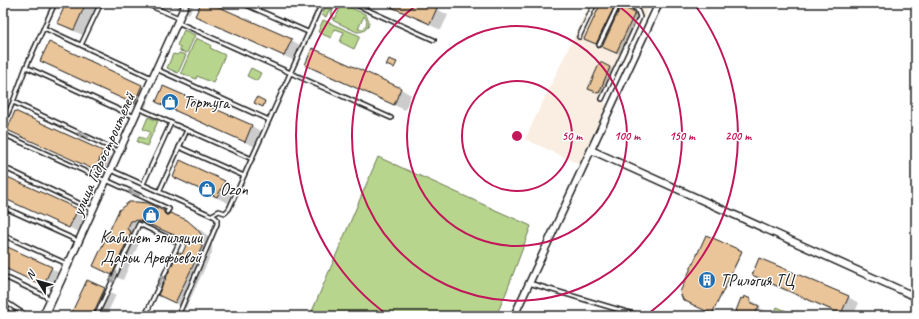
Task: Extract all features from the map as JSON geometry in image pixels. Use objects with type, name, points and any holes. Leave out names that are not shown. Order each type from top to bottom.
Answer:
[{"type":"street","name":"улица Гидростроителей","points":[[45,316],[186,3]]},
{"type":"street","points":[[514,316],[659,3]]},
{"type":"street","points":[[591,150],[916,297]]},
{"type":"street","points":[[3,312],[10,316]]},
{"type":"lane","points":[[3,124],[26,67],[55,3]]},
{"type":"lane","points":[[81,45],[101,3]]},
{"type":"lane","points":[[144,3],[290,73],[391,118]]},
{"type":"lane","points":[[242,3],[308,32]]},
{"type":"lane","points":[[212,216],[219,211],[225,213],[227,211],[322,3]]},
{"type":"lane","points":[[352,3],[434,40]]},
{"type":"lane","points":[[579,37],[595,3]]},
{"type":"lane","points":[[599,46],[619,3]]},
{"type":"lane","points":[[602,98],[640,17],[637,9],[624,3]]},
{"type":"lane","points":[[44,28],[152,78]]},
{"type":"lane","points":[[26,67],[134,117]]},
{"type":"lane","points":[[156,70],[269,120]]},
{"type":"lane","points":[[13,102],[118,151],[41,316]]},
{"type":"lane","points":[[138,108],[252,159]]},
{"type":"lane","points":[[143,184],[171,122]]},
{"type":"lane","points":[[159,192],[187,130]]},
{"type":"lane","points":[[3,134],[169,209],[168,212]]},
{"type":"lane","points":[[179,147],[244,176]]},
{"type":"lane","points":[[3,167],[91,209]]},
{"type":"lane","points":[[111,170],[217,219],[217,224],[178,316]]},
{"type":"lane","points":[[3,207],[76,240]]},
{"type":"lane","points":[[96,316],[139,224],[179,243],[144,316]]},
{"type":"lane","points":[[158,233],[160,229]]},
{"type":"lane","points":[[3,235],[65,264]]},
{"type":"lane","points":[[3,276],[49,298]]},
{"type":"lane","points":[[529,283],[640,316]]},
{"type":"lane","points":[[3,300],[27,316]]},
{"type":"shaded area","points":[[590,3],[651,3],[604,102],[607,104],[579,164],[525,139]]},
{"type":"green space","points":[[327,3],[332,3],[326,17],[322,15]]},
{"type":"green space","points":[[342,4],[365,14],[369,21],[368,26],[361,32],[357,32],[334,21],[330,13],[333,7]],"holes":[[[341,6],[335,19],[332,11]],[[364,16],[366,24],[363,29],[358,29]]]},
{"type":"green space","points":[[323,20],[360,36],[354,49],[340,42],[344,32],[335,29],[331,38],[318,32]]},
{"type":"green space","points":[[184,30],[195,35],[187,53],[180,51],[180,47],[177,45]]},
{"type":"green space","points":[[196,38],[211,45],[210,48],[225,55],[213,83],[197,76],[196,79],[181,73]]},
{"type":"green space","points":[[179,53],[186,55],[178,73],[167,68],[173,54],[177,55]]},
{"type":"green space","points":[[251,68],[261,73],[257,81],[247,76]]},
{"type":"green space","points":[[148,117],[158,121],[147,146],[137,142],[139,137],[146,139],[150,132],[143,129]]},
{"type":"green space","points":[[378,157],[531,226],[496,316],[310,316]]},
{"type":"green space","points":[[777,307],[798,316],[773,316]]},
{"type":"building","points":[[66,3],[86,3],[74,30],[57,23]]},
{"type":"building","points":[[201,3],[210,3],[292,39],[284,56],[195,16]]},
{"type":"building","points":[[382,3],[427,3],[437,8],[430,24]]},
{"type":"building","points":[[601,3],[616,3],[596,44],[584,39]]},
{"type":"building","points":[[621,6],[635,13],[616,53],[602,47]]},
{"type":"building","points":[[49,42],[142,85],[134,104],[40,61]]},
{"type":"building","points":[[312,48],[401,88],[394,105],[305,65]]},
{"type":"building","points":[[389,59],[397,62],[394,68],[386,65]]},
{"type":"building","points":[[600,62],[610,67],[599,93],[588,89]]},
{"type":"building","points":[[163,86],[252,125],[245,142],[156,102]]},
{"type":"building","points":[[257,97],[265,101],[263,107],[254,103]]},
{"type":"building","points":[[15,111],[103,151],[95,170],[7,130]]},
{"type":"building","points":[[180,160],[225,181],[217,197],[173,177]]},
{"type":"building","points":[[3,175],[78,209],[69,228],[3,198]]},
{"type":"building","points":[[129,202],[147,203],[164,211],[166,215],[170,213],[187,220],[201,234],[202,247],[175,303],[158,295],[178,252],[182,254],[186,245],[181,238],[139,220],[131,221],[127,229],[131,232],[112,275],[93,266],[119,210]]},
{"type":"building","name":"ТРилогия ТЦ","points":[[706,235],[742,251],[712,314],[683,300],[680,292]]},
{"type":"building","points":[[3,245],[52,267],[43,286],[3,267]]},
{"type":"building","points":[[759,258],[849,296],[841,314],[752,275]]},
{"type":"building","points":[[87,280],[105,288],[92,316],[70,316]]},
{"type":"building","points":[[744,296],[751,299],[750,302],[759,306],[754,316],[734,316],[741,298],[743,299]]},
{"type":"place","name":"Тортуга","points":[[170,102]]},
{"type":"place","name":"Ozon","points":[[207,189]]},
{"type":"place","name":"Кабинет эпиляции Дарьи Арефьевой","points":[[151,215]]},
{"type":"place","name":"ТРилогия ТЦ","points":[[707,280]]}]
